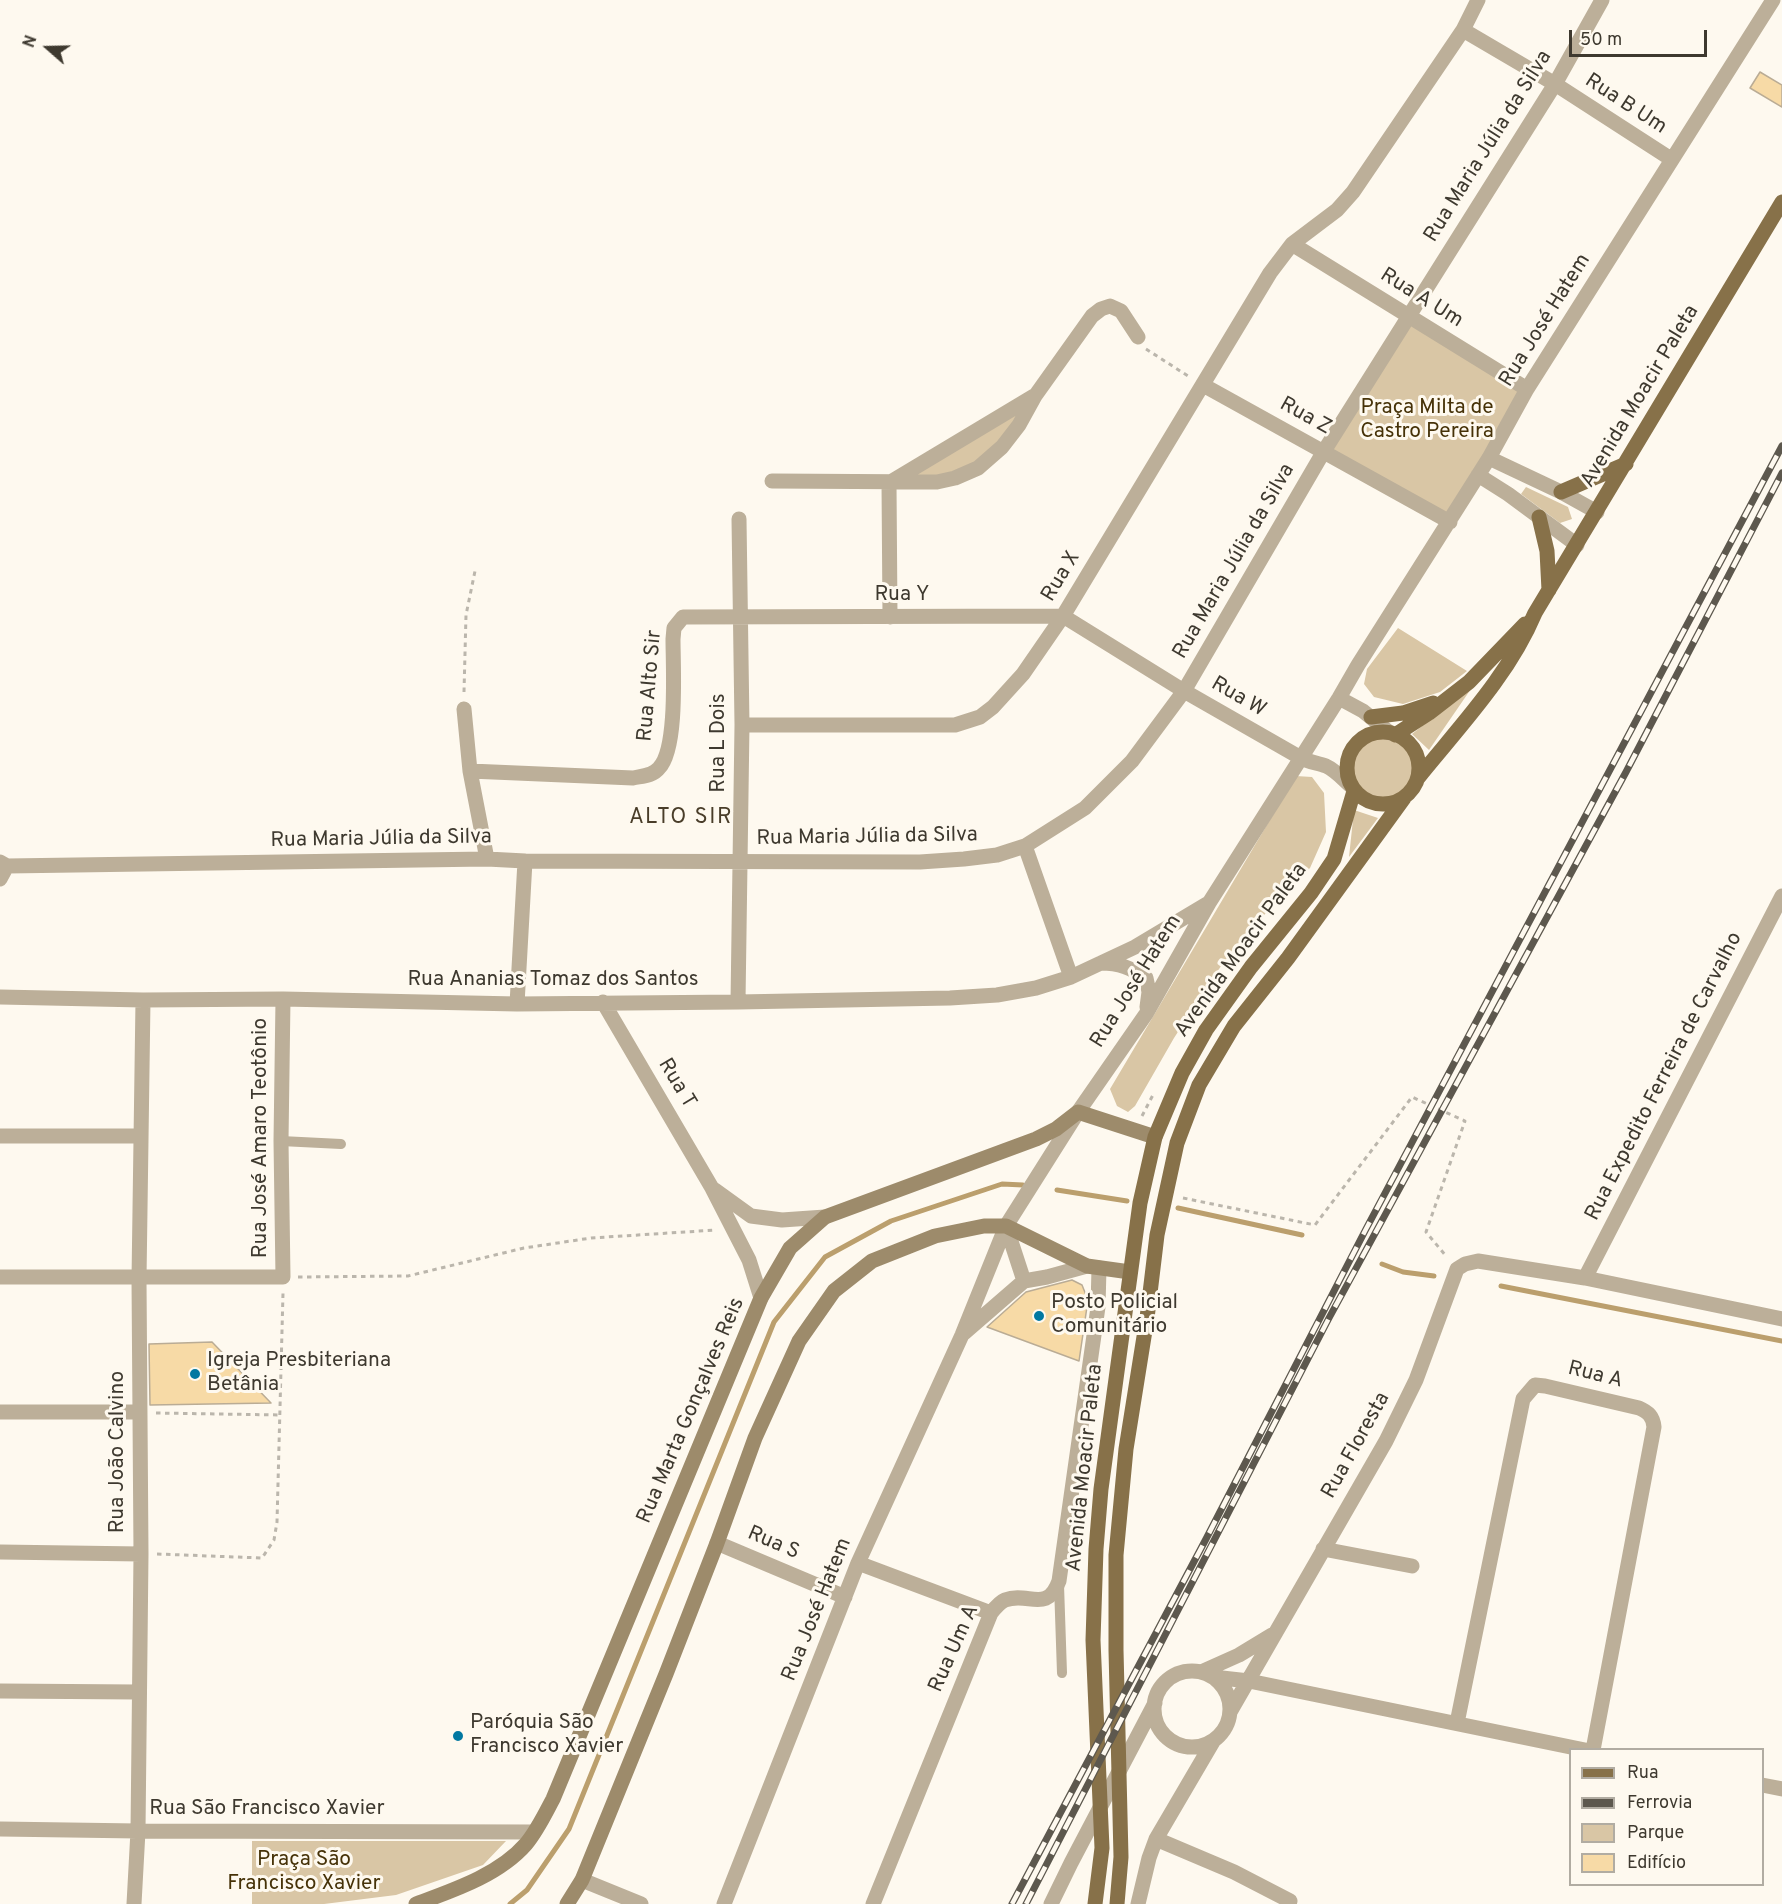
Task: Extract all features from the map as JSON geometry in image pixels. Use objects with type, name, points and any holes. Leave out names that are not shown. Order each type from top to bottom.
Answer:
[{"type":"main road","name":"Avenida Moacir Paleta","points":[[1117,1904],[1121,1857],[1116,1555],[1126,1449],[1147,1318],[1157,1235],[1176,1143],[1199,1085],[1234,1026],[1288,958],[1404,798],[1413,789],[1418,778],[1488,690],[1516,650],[1535,613],[1782,202]]},
{"type":"main road","points":[[1561,492],[1626,464]]},
{"type":"main road","points":[[1539,517],[1546,551],[1549,590]]},
{"type":"main road","name":"Avenida Moacir Paleta","points":[[1095,1904],[1102,1848],[1093,1640],[1096,1549],[1101,1489],[1130,1272],[1140,1203],[1155,1137],[1182,1073],[1206,1030],[1251,967],[1311,893],[1334,858],[1353,788],[1347,775],[1347,763],[1350,752],[1357,742],[1378,732],[1392,734],[1429,713],[1469,682],[1535,613]]},
{"type":"main road","points":[[1367,714],[1403,713],[1452,695]]},
{"type":"main road","points":[[1392,734],[1412,747],[1417,756],[1418,778]]},
{"type":"main road","points":[[1353,788],[1362,798],[1372,803],[1383,805],[1404,798]]},
{"type":"street","name":"Rua X","points":[[742,725],[955,725],[980,717],[1002,698],[1023,674],[1064,616],[1264,282],[1292,244],[1337,210],[1353,192],[1463,30],[1478,0]]},
{"type":"street","name":"Rua Maria Júlia da Silva","points":[[2,869],[487,859],[920,862],[997,855],[1025,846],[1085,808],[1132,761],[1184,692],[1324,451],[1555,84],[1602,0]]},
{"type":"street","name":"Rua José Hatem","points":[[724,1904],[858,1563],[962,1335],[1006,1226],[1078,1112],[1146,1014],[1209,903],[1450,522],[1527,389],[1773,0]]},
{"type":"street","name":"Rua B Um","points":[[1463,30],[1555,84],[1671,159]]},
{"type":"street","name":"Rua A Um","points":[[1292,244],[1527,389]]},
{"type":"street","points":[[772,481],[889,483],[937,482],[955,478],[978,468],[1002,447],[1092,316],[1101,309],[1110,306],[1121,311],[1138,337]]},
{"type":"street","name":"Rua Z","points":[[1203,385],[1450,522]]},
{"type":"street","points":[[889,483],[1035,396]]},
{"type":"street","points":[[1489,458],[1597,512]]},
{"type":"street","points":[[1478,475],[1508,494],[1577,545]]},
{"type":"street","points":[[889,483],[890,617]]},
{"type":"street","name":"Rua L Dois","points":[[738,1002],[742,725],[739,519]]},
{"type":"street","name":"Rua Y","points":[[740,617],[1064,616]]},
{"type":"street","name":"Rua W","points":[[1064,616],[1184,692],[1301,758]]},
{"type":"street","name":"Rua Alto Sir","points":[[470,771],[633,778],[652,774],[661,767],[671,734],[674,628],[683,617],[740,617]]},
{"type":"street","points":[[1358,665],[1354,687],[1367,714]]},
{"type":"street","points":[[1339,698],[1367,714],[1392,734]]},
{"type":"street","points":[[464,709],[470,771],[487,859]]},
{"type":"street","points":[[1301,758],[1333,770],[1353,788]]},
{"type":"street","points":[[1025,846],[1071,977]]},
{"type":"street","points":[[517,1004],[525,861]]},
{"type":"street","name":"Rua Expedito Ferreira de Carvalho","points":[[1585,1278],[1782,896]]},
{"type":"street","name":"Rua Ananias Tomaz dos Santos","points":[[0,997],[143,1000],[283,999],[517,1004],[738,1002],[997,995],[1036,988],[1071,977],[1135,947],[1209,903]]},
{"type":"street","points":[[1101,963],[1113,963],[1131,968],[1146,978],[1149,992],[1146,1014]]},
{"type":"street","name":"Rua José Amaro Teotônio","points":[[283,999],[281,1141],[283,1277]]},
{"type":"street","name":"Rua João Calvino","points":[[134,1904],[138,1831],[141,1554],[139,1279],[143,1000]]},
{"type":"street","name":"Rua T","points":[[603,1002],[712,1188],[749,1260],[761,1298]]},
{"type":"street","points":[[1078,1112],[1155,1137]]},
{"type":"street","name":"Rua Marta Gonçalves Reis","points":[[416,1904],[485,1876],[506,1862],[526,1844],[553,1799],[761,1298],[790,1248],[825,1217],[1036,1139],[1056,1129],[1078,1112]]},
{"type":"street","points":[[0,1136],[140,1136]]},
{"type":"street","name":"Rua T","points":[[712,1188],[751,1216],[782,1220],[825,1217]]},
{"type":"street","points":[[1006,1226],[1023,1281],[1093,1267]]},
{"type":"street","points":[[567,1904],[582,1880],[666,1674],[755,1437],[799,1341],[834,1291],[872,1261],[935,1236],[976,1227],[1006,1226],[1093,1267],[1130,1272]]},
{"type":"street","points":[[1457,1269],[1465,1263],[1478,1261],[1585,1278],[1782,1319]]},
{"type":"street","points":[[1059,1581],[1098,1307],[1093,1267]]},
{"type":"street","name":"Rua Floresta","points":[[1138,1904],[1156,1839],[1214,1740],[1228,1723],[1230,1712],[1386,1441],[1416,1380],[1457,1269]]},
{"type":"street","points":[[0,1277],[139,1279],[283,1277]]},
{"type":"street","name":"Rua José Hatem","points":[[962,1335],[1023,1281]]},
{"type":"street","name":"Rua A","points":[[1457,1723],[1523,1398],[1535,1385],[1545,1386],[1639,1408],[1648,1412],[1653,1420],[1652,1438],[1593,1748]]},
{"type":"street","points":[[0,1412],[140,1412]]},
{"type":"street","name":"Rua S","points":[[717,1543],[845,1597]]},
{"type":"street","points":[[1323,1550],[1412,1566]]},
{"type":"street","points":[[0,1552],[141,1554]]},
{"type":"street","points":[[858,1563],[991,1612]]},
{"type":"street","name":"Rua Um A","points":[[873,1904],[991,1612],[1003,1600],[1046,1599],[1052,1595],[1059,1581]]},
{"type":"street","name":"Rua Floresta","points":[[1207,1675],[1274,1634]]},
{"type":"street","name":"Rua Floresta","points":[[1052,1904],[1155,1703],[1159,1691],[1172,1678],[1189,1671],[1249,1681]]},
{"type":"street","points":[[1207,1675],[1223,1687],[1229,1699],[1230,1712]]},
{"type":"street","points":[[1249,1681],[1580,1748]]},
{"type":"street","points":[[0,1691],[138,1692]]},
{"type":"street","points":[[1155,1703],[1155,1716],[1160,1728],[1173,1741],[1191,1747],[1214,1740]]},
{"type":"street","points":[[1764,1785],[1782,1789]]},
{"type":"street","name":"Rua São Francisco Xavier","points":[[0,1829],[534,1832]]},
{"type":"street","points":[[1156,1839],[1234,1872],[1290,1901]]},
{"type":"street","points":[[582,1880],[641,1904]]},
{"type":"lane","points":[[281,1141],[341,1144]]},
{"type":"lane","points":[[1059,1581],[1062,1672]]},
{"type":"path","points":[[1148,352],[1203,385]]},
{"type":"path","points":[[464,709],[466,615],[475,571]]},
{"type":"path","points":[[1164,1194],[1314,1225],[1412,1097],[1465,1121],[1426,1232],[1457,1269]]},
{"type":"path","points":[[141,1554],[262,1558],[274,1540],[277,1522],[281,1415],[283,1277],[408,1276],[524,1248],[591,1238],[733,1229]]},
{"type":"path","points":[[140,1412],[281,1415]]},
{"type":"green space","name":"Praça Milta de Castro Pereira","points":[[1407,316],[1527,389],[1450,522],[1324,451]]},
{"type":"green space","points":[[1025,405],[995,449],[954,476],[903,479]]},
{"type":"green space","points":[[1526,487],[1568,507],[1572,519],[1560,523],[1521,494]]},
{"type":"green space","points":[[1398,628],[1467,671],[1440,692],[1403,704],[1374,697],[1364,684],[1367,669]]},
{"type":"green space","points":[[1473,686],[1429,750],[1412,734]]},
{"type":"green space","points":[[1382,737],[1399,742],[1404,746],[1408,751],[1413,768],[1408,785],[1404,790],[1399,794],[1382,799],[1365,794],[1360,790],[1356,785],[1351,768],[1356,751],[1360,746],[1365,742]]},
{"type":"green space","points":[[1296,776],[1312,777],[1324,793],[1326,832],[1310,868],[1265,914],[1223,963],[1174,1038],[1135,1106],[1128,1112],[1117,1106],[1110,1089]]},
{"type":"green space","points":[[1354,810],[1378,818],[1349,857]]},
{"type":"green space","name":"Praça São Francisco Xavier","points":[[252,1841],[506,1841],[483,1865],[396,1895],[324,1904],[252,1904]]},
{"type":"building","points":[[1760,72],[1782,85],[1782,107],[1750,88]]},
{"type":"building","name":"Posto Policial Comunitário","points":[[1072,1280],[1082,1285],[1088,1300],[1079,1361],[987,1327],[1026,1292]]},
{"type":"building","name":"Igreja Presbiteriana Betânia","points":[[212,1342],[271,1403],[150,1405],[149,1344]]},
{"type":"waterway","points":[[510,1904],[527,1890],[569,1829],[774,1322],[825,1257],[891,1221],[1002,1184],[1023,1185]]},
{"type":"waterway","points":[[1057,1190],[1127,1201]]},
{"type":"waterway","points":[[1178,1208],[1302,1235]]},
{"type":"waterway","points":[[1382,1264],[1403,1272],[1434,1276]]},
{"type":"waterway","points":[[1501,1286],[1782,1341]]},
{"type":"railway","points":[[1012,1904],[1206,1539],[1366,1229],[1782,446]]},
{"type":"railway","points":[[1026,1904],[1329,1318],[1626,772],[1782,473]]},
{"type":"place","name":"Posto Policial Comunitário","points":[[1039,1316]]},
{"type":"place","name":"Igreja Presbiteriana Betânia","points":[[195,1374]]},
{"type":"place","name":"Paróquia São Francisco Xavier","points":[[458,1736]]},
{"type":"district","name":"ALTO SIR","points":[[681,819]]}]
